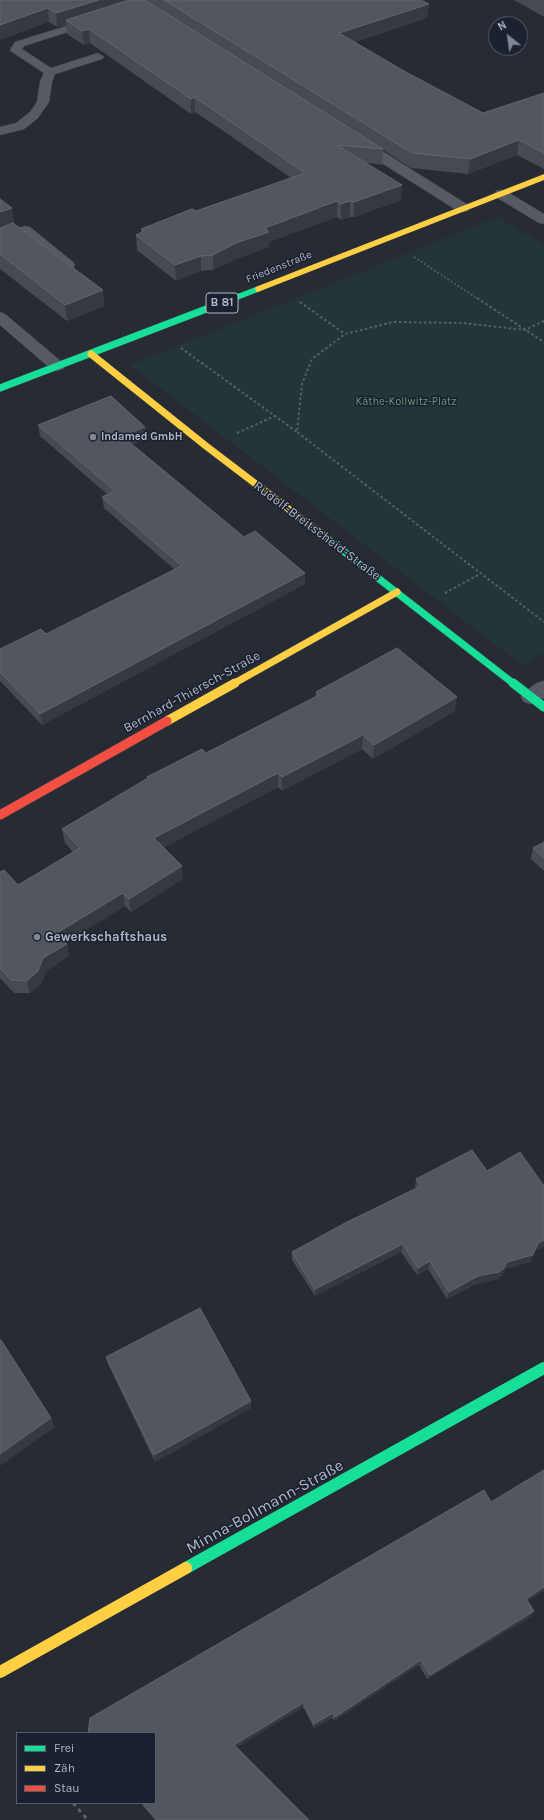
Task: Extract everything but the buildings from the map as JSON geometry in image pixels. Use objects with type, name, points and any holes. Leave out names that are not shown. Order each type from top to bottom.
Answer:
[{"type":"street","points":[[349,136],[463,208]]},
{"type":"street","name":"Friedenstraße","points":[[0,388],[91,354],[544,177]]},
{"type":"street","points":[[501,194],[544,220]]},
{"type":"street","points":[[0,317],[57,366]]},
{"type":"street","name":"Rudolf-Breitscheid-Straße","points":[[91,354],[206,446],[417,608],[540,697]]},
{"type":"street","name":"Bernhard-Thiersch-Straße","points":[[0,815],[397,592]]},
{"type":"street","name":"Minna-Bollmann-Straße","points":[[0,1672],[544,1368]]},
{"type":"lane","points":[[50,72],[16,50],[19,44],[103,18]]},
{"type":"lane","points":[[50,72],[98,57]]},
{"type":"lane","points":[[0,131],[20,126],[34,116],[43,102],[46,82],[50,72]]},
{"type":"lane","points":[[0,239],[25,230],[68,265]]},
{"type":"path","points":[[410,254],[544,342]]},
{"type":"path","points":[[294,298],[345,334]]},
{"type":"path","points":[[298,432],[302,384],[312,359],[345,334],[393,322],[463,323],[525,330],[544,321]]},
{"type":"path","points":[[177,345],[298,432],[544,622]]},
{"type":"path","points":[[206,446],[275,416]]},
{"type":"path","points":[[417,608],[480,574]]},
{"type":"path","points":[[74,1804],[88,1820]]},
{"type":"green space","name":"Käthe-Kollwitz-Platz","points":[[498,217],[544,245],[544,653],[522,665],[130,365]]},
{"type":"traffic: fast","points":[[0,388],[258,289]]},
{"type":"traffic: fast","points":[[324,536],[544,707]]},
{"type":"traffic: fast","points":[[186,1568],[544,1368]]},
{"type":"traffic: slow","points":[[258,289],[544,177]]},
{"type":"traffic: slow","points":[[91,354],[206,446],[324,536]]},
{"type":"traffic: slow","points":[[167,721],[397,592]]},
{"type":"traffic: slow","points":[[0,1672],[186,1568]]},
{"type":"traffic: jam","points":[[0,815],[167,721]]},
{"type":"place","name":"Indamed GmbH","points":[[93,437]]},
{"type":"place","name":"Gewerkschaftshaus","points":[[37,937]]}]
